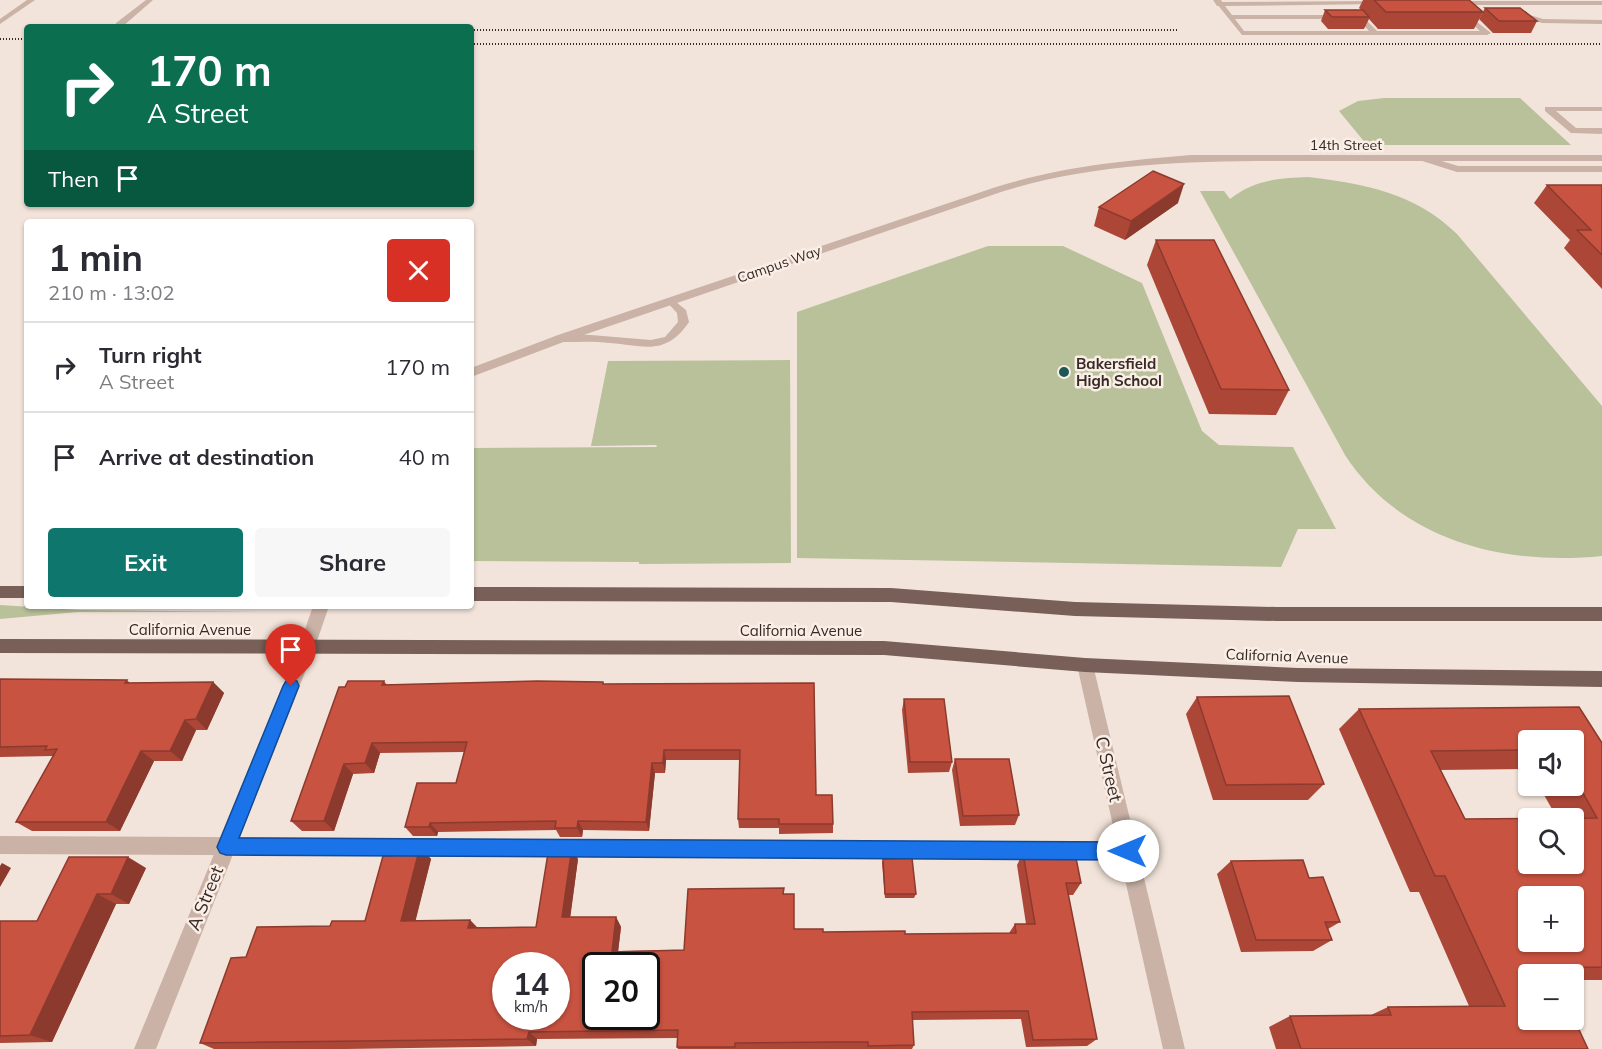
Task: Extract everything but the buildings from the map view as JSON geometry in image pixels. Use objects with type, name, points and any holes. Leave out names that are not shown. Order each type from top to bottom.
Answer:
[{"type":"main road","points":[[0,592],[24,592]]},
{"type":"main road","points":[[474,594],[891,595],[1075,609],[1277,614],[1602,614]]},
{"type":"main road","name":"California Avenue","points":[[0,646],[884,648],[1085,664],[1298,675],[1602,679]]},
{"type":"street","name":"14th Street","points":[[1091,167],[1191,158],[1602,158]]},
{"type":"street","name":"Campus Way","points":[[474,372],[562,338],[1000,189],[1036,178],[1091,167]]},
{"type":"street","points":[[307,647],[320,609]]},
{"type":"street","name":"A Street","points":[[145,1049],[307,647]]},
{"type":"street","name":"C Street","points":[[1085,664],[1174,1049]]},
{"type":"lane","points":[[0,22],[32,0]]},
{"type":"lane","points":[[120,24],[150,0]]},
{"type":"lane","points":[[1219,2],[1383,3]]},
{"type":"lane","points":[[1219,2],[1242,33],[1487,33],[1452,3]]},
{"type":"lane","points":[[1348,3],[1375,33]]},
{"type":"lane","points":[[1441,3],[1602,3]]},
{"type":"lane","points":[[1508,3],[1523,15]]},
{"type":"lane","points":[[1467,15],[1478,15]]},
{"type":"lane","points":[[1512,15],[1523,15],[1542,21],[1602,22]]},
{"type":"lane","points":[[1230,17],[1360,17]]},
{"type":"lane","points":[[1602,109],[1548,109],[1574,131],[1602,131]]},
{"type":"lane","points":[[1422,158],[1457,168],[1602,169]]},
{"type":"lane","points":[[562,338],[609,339],[647,345],[665,341],[678,333],[684,322],[682,312],[671,301]]},
{"type":"lane","points":[[0,845],[1128,851]]},
{"type":"green space","points":[[1384,98],[1520,98],[1571,145],[1367,145],[1339,111],[1358,101]]},
{"type":"green space","points":[[1308,177],[1369,187],[1388,193],[1424,209],[1441,220],[1457,234],[1602,406],[1602,556],[1528,557],[1458,542],[1425,527],[1395,508],[1368,484],[1345,455],[1200,191],[1224,191],[1230,199],[1248,188],[1267,181]]},
{"type":"green space","points":[[988,246],[1063,246],[1142,283],[1202,431],[1219,445],[1293,447],[1336,529],[1298,529],[1281,567],[797,558],[797,312]]},
{"type":"green space","points":[[790,360],[791,563],[639,564],[639,562],[474,561],[474,448],[657,447],[656,445],[591,446],[608,361]]},
{"type":"green space","points":[[0,605],[24,606],[24,609],[264,612],[78,612],[0,619]]},
{"type":"railway","points":[[474,30],[1179,30]]},
{"type":"railway","points":[[0,39],[24,39]]},
{"type":"railway","points":[[474,44],[1602,44]]},
{"type":"place","name":"Bakersfield High School","points":[[1064,372]]},
{"type":"route","points":[[291,686],[226,847],[1128,851]]}]
